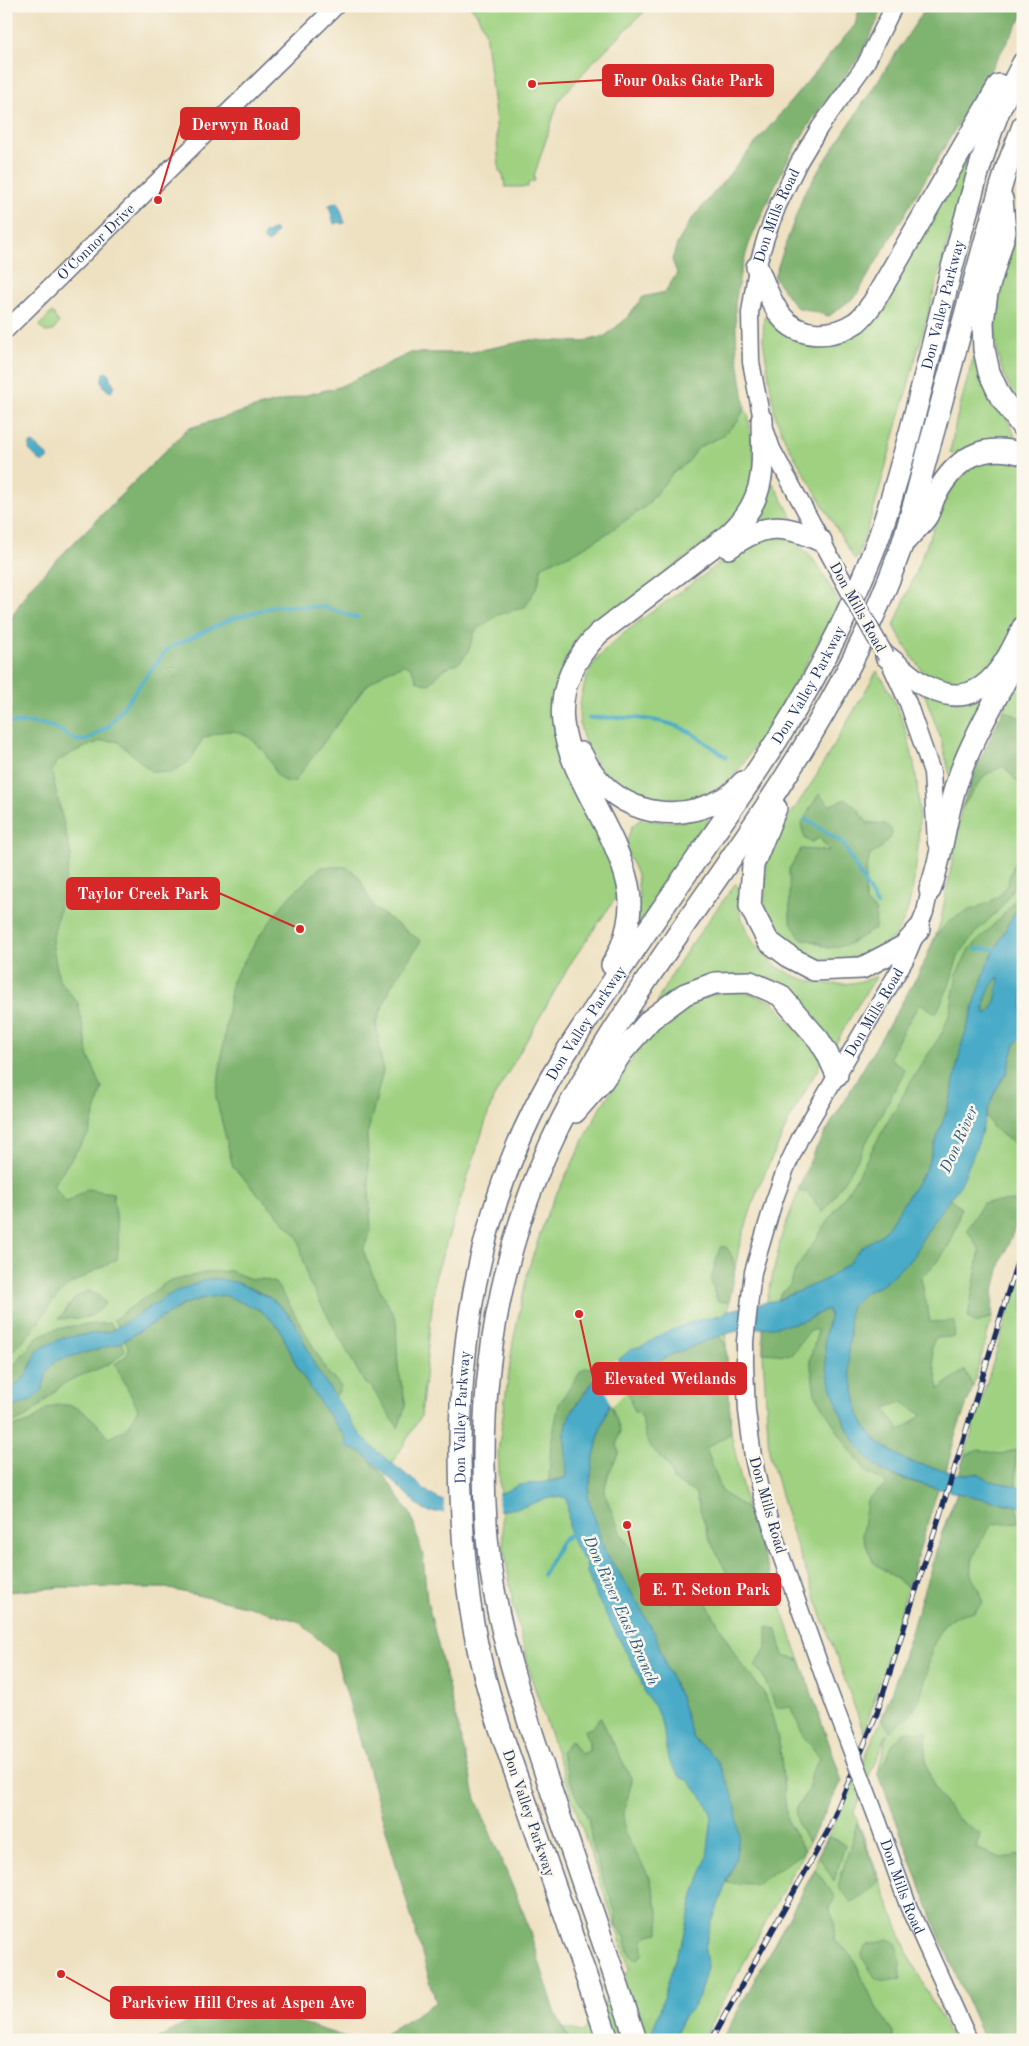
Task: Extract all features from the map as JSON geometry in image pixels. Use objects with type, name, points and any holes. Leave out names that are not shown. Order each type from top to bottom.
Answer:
[{"type":"highway","points":[[757,267],[780,315],[789,325],[809,334],[834,333],[857,322],[873,303],[996,88],[1023,59]]},
{"type":"highway","name":"Don Valley Parkway","points":[[608,2040],[504,1740],[478,1648],[470,1606],[463,1541],[458,1461],[461,1378],[470,1306],[487,1236],[508,1164],[563,1058],[651,925],[762,766],[813,680],[836,637],[866,572],[881,531],[904,450],[984,155],[1001,106],[1023,63]]},
{"type":"highway","name":"Don Valley Parkway","points":[[636,2040],[543,1767],[513,1670],[500,1615],[488,1540],[484,1460],[485,1405],[495,1318],[508,1260],[536,1176],[581,1084],[610,1036],[792,770],[853,660],[902,546],[1002,186],[1023,126]]},
{"type":"highway","points":[[1002,186],[1005,232],[987,293],[982,322],[984,349],[989,372],[1000,396],[1023,428]]},
{"type":"highway","points":[[563,1058],[589,1002],[620,951],[626,931],[629,909],[628,887],[622,863],[578,773],[564,732],[563,717],[568,681],[573,665],[598,634],[726,537],[739,526],[752,509],[760,485],[762,420]]},
{"type":"highway","points":[[902,546],[927,515],[935,496],[945,480],[956,467],[970,456],[986,451],[1006,449],[1023,454]]},
{"type":"highway","points":[[762,766],[727,797],[695,810],[662,813],[636,807],[617,798],[600,782],[581,752],[574,733],[573,700],[581,673],[607,638],[750,533],[763,528],[778,527],[802,532],[821,541]]},
{"type":"highway","points":[[886,656],[929,688],[946,694],[958,695],[974,691],[990,681],[1003,668],[1023,627]]},
{"type":"highway","points":[[930,890],[938,868],[957,781],[1023,646]]},
{"type":"highway","points":[[792,770],[753,865],[750,906],[768,941],[790,958],[814,970],[862,968],[904,946],[919,929]]},
{"type":"highway","points":[[556,1132],[603,1080],[623,1051],[650,1020],[685,994],[715,983],[750,982],[780,995],[819,1040],[828,1053],[836,1075]]},
{"type":"main road","name":"O'Connor Drive","points":[[6,330],[336,6]]},
{"type":"main road","name":"Don Mills Road","points":[[894,6],[865,65],[820,126],[799,162],[772,221],[757,267],[750,313],[751,362],[762,420],[772,449],[886,656],[908,703],[932,772],[936,829],[935,860],[930,890],[919,929],[905,960],[801,1136],[786,1168],[774,1200],[753,1272],[745,1341],[745,1366],[747,1411],[753,1457],[761,1494],[828,1686],[909,1908],[968,2040]]},
{"type":"green space","points":[[470,6],[650,6],[593,62],[559,100],[534,176],[535,181],[528,183],[528,187],[505,187],[503,175],[499,171],[496,124],[485,31],[477,14]]},
{"type":"green space","points":[[860,6],[882,6],[878,20],[860,56],[814,117],[790,155],[749,244],[740,274],[735,305],[737,352],[745,407],[738,421],[723,436],[699,447],[688,462],[672,474],[645,507],[576,552],[542,566],[538,585],[525,607],[498,615],[475,631],[468,652],[460,662],[444,669],[431,683],[426,684],[417,681],[411,667],[404,665],[385,672],[366,686],[294,782],[288,782],[279,778],[271,763],[252,739],[241,733],[229,731],[203,738],[190,761],[170,773],[151,771],[117,741],[101,741],[76,751],[56,762],[52,774],[71,855],[52,942],[59,980],[78,1003],[89,1057],[102,1088],[89,1133],[53,1185],[66,1203],[87,1189],[113,1193],[118,1252],[117,1259],[69,1285],[53,1301],[33,1330],[6,1358],[6,626],[31,586],[187,429],[258,407],[339,387],[411,353],[468,353],[530,340],[583,342],[605,336],[625,320],[643,297],[665,292],[677,273],[672,260],[677,244],[691,220],[855,25]]},
{"type":"green space","points":[[927,6],[1023,6],[1023,15],[856,296],[829,316],[796,307],[774,277],[804,193]]},
{"type":"green space","points":[[973,151],[875,505],[858,557],[855,560],[786,442],[775,415],[763,340],[764,318],[773,315],[842,339]]},
{"type":"green space","points":[[1023,212],[1023,408],[1008,384],[999,360],[996,336],[1001,287]]},
{"type":"green space","points":[[643,297],[748,413],[755,465],[741,509],[721,531],[586,633],[566,660],[556,687],[553,715],[555,730],[604,846],[616,883],[617,896],[572,961],[493,1099],[435,1278],[421,1416],[298,1621],[250,1607],[166,1588],[63,1587],[6,1592],[6,626],[31,586],[187,429],[258,407],[339,387],[411,353],[468,353],[530,340],[583,342],[605,336],[625,320]]},
{"type":"green space","points":[[52,312],[59,323],[53,331],[45,332],[39,326]]},
{"type":"green space","points":[[976,348],[1015,436],[1011,439],[988,440],[955,455],[950,452],[957,417]]},
{"type":"green space","points":[[991,458],[1023,463],[1023,608],[999,661],[971,682],[952,684],[936,680],[921,669],[894,626],[942,507],[952,488],[964,474],[977,464]]},
{"type":"green space","points":[[773,483],[796,524],[748,525]]},
{"type":"green space","points":[[768,537],[789,540],[807,553],[820,569],[839,603],[785,700],[761,738],[730,780],[705,795],[679,802],[662,802],[633,794],[620,787],[598,766],[590,753],[580,725],[580,704],[590,670],[608,647],[637,623],[734,553]]},
{"type":"green space","points":[[1023,669],[1023,1209],[1019,1218],[1015,1201],[976,1323],[992,1317],[973,1387],[965,1370],[900,1581],[908,1587],[864,1733],[791,1530],[769,1452],[763,1353],[766,1305],[782,1234],[813,1154],[923,966],[935,937],[940,924],[961,809],[977,767]]},
{"type":"green space","points":[[877,671],[891,693],[909,742],[915,768],[919,821],[915,873],[906,913],[896,934],[876,952],[873,950],[856,957],[834,960],[812,958],[793,949],[780,938],[766,916],[764,902],[767,850],[813,781]],"holes":[[[858,809],[867,823],[877,823],[867,863],[865,883],[866,903],[876,911],[868,929],[854,941],[828,948],[816,942],[800,938],[830,851],[820,838]]]},
{"type":"green space","points":[[923,690],[988,693],[951,779],[941,739]]},
{"type":"green space","points":[[1003,710],[1023,719],[1023,788],[1003,766],[985,775],[961,809],[977,767]]},
{"type":"green space","points":[[819,794],[830,805],[846,799],[858,809],[867,823],[886,824],[891,830],[892,835],[879,850],[870,855],[866,873],[866,903],[876,911],[875,929],[847,945],[828,948],[816,942],[800,938],[790,920],[789,869],[801,849],[829,851],[820,838],[811,842],[805,839],[801,824]]},
{"type":"green space","points":[[706,816],[708,820],[704,829],[636,931],[639,895],[637,875],[625,847],[632,826],[641,819],[674,822]]},
{"type":"green space","points":[[1023,839],[1023,872],[1000,909],[976,932],[958,956],[949,986],[936,1014],[920,1003],[902,1032],[890,1058],[905,1070],[852,1169],[823,1213],[808,1193],[798,1190],[813,1154],[923,966],[935,937],[949,921],[990,902],[1000,895],[1007,884]]},
{"type":"green space","points":[[321,867],[349,867],[359,878],[374,908],[421,941],[391,986],[376,1024],[383,1071],[367,1135],[371,1231],[363,1250],[374,1278],[396,1320],[398,1367],[406,1405],[398,1428],[370,1385],[365,1384],[308,1280],[298,1237],[233,1167],[216,1098],[232,981],[258,938],[287,899]]},
{"type":"green space","points":[[735,884],[738,886],[740,913],[749,936],[763,955],[782,969],[803,979],[827,984],[852,983],[877,976],[854,1011],[834,1047],[774,984],[657,1002],[683,956]]},
{"type":"green space","points":[[1023,886],[1023,897],[987,965],[961,1047],[950,1102],[926,1169],[884,1233],[861,1248],[849,1263],[827,1279],[778,1300],[780,1295],[790,1285],[796,1269],[852,1185],[914,1076],[942,1033],[950,1013],[957,973],[969,950],[1007,911]]},
{"type":"green space","points":[[1000,976],[994,1004],[989,1013],[985,1015],[989,988]]},
{"type":"green space","points":[[743,991],[773,1002],[820,1055],[820,1065],[791,1116],[758,1188],[739,1247],[729,1302],[726,1345],[731,1433],[747,1509],[842,1781],[702,2040],[375,2040],[437,2002],[583,2032],[630,1969],[532,1680],[513,1604],[503,1542],[498,1452],[513,1342],[529,1267],[548,1211],[599,1110],[625,1069],[650,1036],[675,1012],[698,1000],[720,992]]},
{"type":"green space","points":[[1023,1036],[1023,1144],[1016,1145],[993,1128],[986,1115],[995,1091],[1007,1072],[1015,1044]]},
{"type":"green space","points":[[949,1197],[961,1208],[952,1240],[943,1254],[921,1278],[930,1322],[955,1321],[954,1337],[935,1338],[931,1348],[939,1389],[965,1370],[973,1387],[956,1433],[946,1471],[907,1461],[879,1443],[866,1428],[859,1414],[849,1367],[849,1313],[851,1306],[866,1292],[882,1285],[914,1256],[921,1241]],"holes":[[[902,1402],[922,1415],[900,1431],[884,1408]]]},
{"type":"green space","points":[[1015,1201],[1019,1218],[1001,1262],[993,1294],[992,1317],[976,1323],[968,1317],[980,1250],[967,1230],[983,1203]]},
{"type":"green space","points":[[720,1247],[726,1247],[734,1266],[734,1280],[729,1302],[717,1300],[711,1280]]},
{"type":"green space","points":[[1023,1264],[1023,2040],[984,2040],[937,1930],[878,1772],[887,1734],[854,1812],[908,1954],[952,2040],[722,2040],[815,1869],[818,1855],[848,1797],[882,1718],[888,1728],[942,1532],[957,1493],[959,1474]]},
{"type":"green space","points":[[230,1271],[251,1279],[263,1279],[275,1283],[285,1297],[328,1373],[341,1386],[335,1398],[316,1369],[295,1323],[289,1315],[275,1301],[248,1287],[229,1282],[119,1327],[113,1320],[167,1282],[208,1272]]},
{"type":"green space","points":[[88,1291],[98,1295],[105,1303],[101,1309],[91,1316],[59,1319],[76,1297]]},
{"type":"green space","points":[[213,1295],[224,1295],[240,1300],[260,1310],[279,1327],[298,1369],[322,1406],[355,1449],[363,1453],[388,1481],[411,1515],[423,1556],[427,1600],[476,1799],[524,1914],[556,2014],[569,2040],[375,2040],[436,2002],[335,1654],[298,1621],[250,1607],[166,1588],[60,1587],[6,1592],[6,1427],[29,1422],[48,1408],[67,1405],[83,1411],[109,1438],[128,1428],[138,1409],[115,1364],[126,1356],[129,1349],[125,1340],[183,1305]]},
{"type":"green space","points":[[827,1309],[830,1316],[826,1329],[834,1396],[850,1433],[867,1456],[882,1470],[902,1479],[938,1489],[908,1587],[873,1562],[862,1535],[867,1500],[887,1484],[868,1473],[847,1446],[815,1394],[810,1359],[818,1330],[810,1330],[791,1355],[763,1353],[763,1328],[806,1320]]},
{"type":"green space","points":[[110,1323],[114,1329],[111,1331],[77,1336],[31,1363],[27,1375],[6,1394],[6,1370],[16,1363],[37,1337],[53,1330],[72,1326]]},
{"type":"green space","points":[[719,1336],[726,1345],[731,1433],[706,1448],[722,1492],[747,1509],[774,1586],[750,1578],[731,1581],[709,1538],[695,1493],[673,1480],[669,1467],[649,1444],[640,1413],[634,1412],[627,1388],[644,1369],[668,1356]]},
{"type":"green space","points":[[122,1342],[125,1350],[112,1362],[64,1384],[31,1414],[6,1424],[6,1411],[32,1399],[42,1390],[47,1369],[57,1360]]},
{"type":"green space","points":[[599,1367],[601,1374],[578,1401],[567,1425],[565,1439],[567,1477],[549,1481],[551,1443],[559,1404],[581,1371],[585,1368]]},
{"type":"green space","points":[[610,1402],[620,1430],[617,1444],[619,1452],[608,1475],[604,1492],[620,1532],[634,1553],[645,1596],[660,1594],[669,1604],[696,1595],[706,1602],[737,1658],[764,1693],[770,1708],[780,1747],[787,1821],[805,1851],[756,1884],[727,1883],[736,1856],[736,1809],[731,1791],[718,1762],[711,1753],[693,1739],[680,1697],[667,1669],[655,1634],[624,1580],[606,1554],[591,1509],[588,1497],[592,1467],[599,1434]]},
{"type":"green space","points":[[979,1450],[1000,1454],[1016,1450],[1016,1486],[990,1481],[978,1474],[959,1474],[965,1455]]},
{"type":"green space","points":[[957,1493],[1017,1506],[1019,1522],[992,1524],[985,1534],[971,1568],[971,1574],[983,1603],[974,1612],[958,1616],[946,1624],[938,1634],[917,1704],[908,1716],[890,1732],[882,1718]]},
{"type":"green space","points":[[767,1626],[777,1630],[783,1656],[800,1660],[842,1781],[809,1842],[798,1826],[795,1809],[810,1788],[810,1775],[820,1758],[804,1737],[790,1706],[777,1708],[762,1674],[755,1666],[767,1646]]},
{"type":"green space","points":[[600,1717],[632,1780],[624,1812],[624,1832],[650,1878],[659,1915],[659,1933],[644,1939],[644,1954],[637,1959],[630,1955],[625,1937],[617,1926],[615,1911],[593,1850],[588,1818],[575,1794],[561,1753],[571,1740],[580,1754],[589,1751],[589,1742],[584,1731],[593,1727]]},
{"type":"green space","points":[[905,1731],[928,1732],[925,1747],[926,1762],[930,1776],[945,1804],[956,1816],[980,1834],[976,1848],[1001,1858],[1023,1855],[1023,2027],[1009,2040],[984,2040],[937,1930],[878,1772],[887,1758],[893,1743]]},
{"type":"green space","points":[[857,1823],[879,1881],[866,1894],[852,1902],[838,1886]]},
{"type":"green space","points":[[829,1836],[845,1845],[834,1881],[818,1855]]},
{"type":"green space","points":[[815,1869],[835,1897],[829,1908],[835,1923],[834,1940],[851,1954],[876,2007],[893,2032],[894,2040],[722,2040]]},
{"type":"green space","points":[[887,1939],[896,1942],[900,1959],[901,1979],[886,1981],[876,1979],[863,1959],[862,1953],[866,1946]]},
{"type":"green space","points":[[261,2010],[355,2040],[156,2040],[186,2023]]},
{"type":"water","points":[[338,202],[345,223],[334,224],[329,205]]},
{"type":"water","points":[[274,229],[277,231],[269,243],[264,240],[264,235]]},
{"type":"water","points":[[106,372],[115,386],[111,392],[104,387],[102,382],[103,374]]},
{"type":"water","points":[[33,443],[49,457],[42,463],[29,450],[30,444]]},
{"type":"water","points":[[1023,897],[1023,1036],[1015,1044],[1007,1072],[995,1091],[979,1141],[961,1184],[937,1216],[914,1256],[882,1285],[866,1292],[851,1306],[849,1313],[849,1367],[859,1414],[866,1428],[879,1443],[907,1461],[959,1474],[978,1474],[990,1481],[1023,1487],[1023,1507],[911,1481],[885,1472],[872,1462],[854,1439],[841,1413],[831,1386],[825,1352],[826,1331],[830,1320],[827,1309],[806,1320],[787,1325],[737,1331],[719,1336],[668,1356],[644,1369],[610,1402],[599,1434],[588,1497],[606,1554],[624,1580],[655,1634],[667,1669],[680,1697],[693,1739],[711,1753],[731,1790],[736,1809],[739,1834],[736,1856],[708,1933],[705,1949],[707,1967],[699,1996],[690,2011],[684,2016],[673,2040],[648,2040],[658,2016],[677,1952],[682,1944],[694,1895],[707,1857],[712,1816],[701,1795],[688,1780],[679,1775],[668,1760],[663,1727],[655,1707],[645,1694],[640,1678],[595,1594],[587,1572],[586,1561],[581,1557],[572,1540],[567,1498],[551,1498],[526,1506],[495,1511],[428,1512],[422,1509],[363,1453],[347,1447],[346,1438],[298,1369],[279,1327],[260,1310],[224,1295],[199,1299],[183,1305],[118,1344],[57,1360],[48,1369],[42,1390],[33,1399],[6,1411],[6,1394],[27,1375],[38,1350],[49,1344],[63,1338],[111,1331],[174,1292],[208,1279],[220,1279],[238,1283],[264,1295],[285,1311],[295,1322],[316,1368],[360,1434],[378,1452],[433,1496],[441,1500],[502,1493],[519,1485],[554,1481],[567,1477],[565,1433],[569,1416],[593,1382],[631,1349],[645,1345],[660,1335],[694,1321],[720,1315],[729,1310],[778,1300],[827,1279],[849,1263],[861,1248],[884,1233],[926,1169],[950,1102],[961,1047],[987,965]],"holes":[[[999,977],[994,1004],[989,1013],[985,1015],[984,1005],[987,994]]]},
{"type":"pier","points":[[617,1359],[627,1391],[611,1406],[600,1371]]},
{"type":"pier","points":[[498,1491],[499,1512],[444,1514],[444,1498]]},
{"type":"waterway","points":[[6,723],[33,723],[53,727],[76,740],[85,741],[109,726],[167,649],[231,619],[276,606],[323,607],[358,618]]},
{"type":"waterway","points":[[589,718],[626,718],[665,722],[688,731],[726,757]]},
{"type":"waterway","points":[[805,819],[842,842],[877,905]]},
{"type":"waterway","points":[[976,949],[998,949]]},
{"type":"waterway","points":[[543,1575],[561,1542],[573,1532]]},
{"type":"railway","points":[[711,2040],[829,1829],[876,1716],[956,1464],[1023,1243]]},
{"type":"place","name":"Four Oaks Gate Park","points":[[532,84]]},
{"type":"place","name":"Derwyn Road","points":[[158,200]]},
{"type":"place","name":"Taylor Creek Park","points":[[300,929]]},
{"type":"place","name":"Elevated Wetlands","points":[[579,1314]]},
{"type":"place","name":"E. T. Seton Park","points":[[627,1525]]},
{"type":"place","name":"Parkview Hill Cres at Aspen Ave","points":[[61,1974]]},
{"type":"water label","name":"Don River","points":[[958,1139]]},
{"type":"water label","name":"Don River East Branch","points":[[622,1610]]}]
